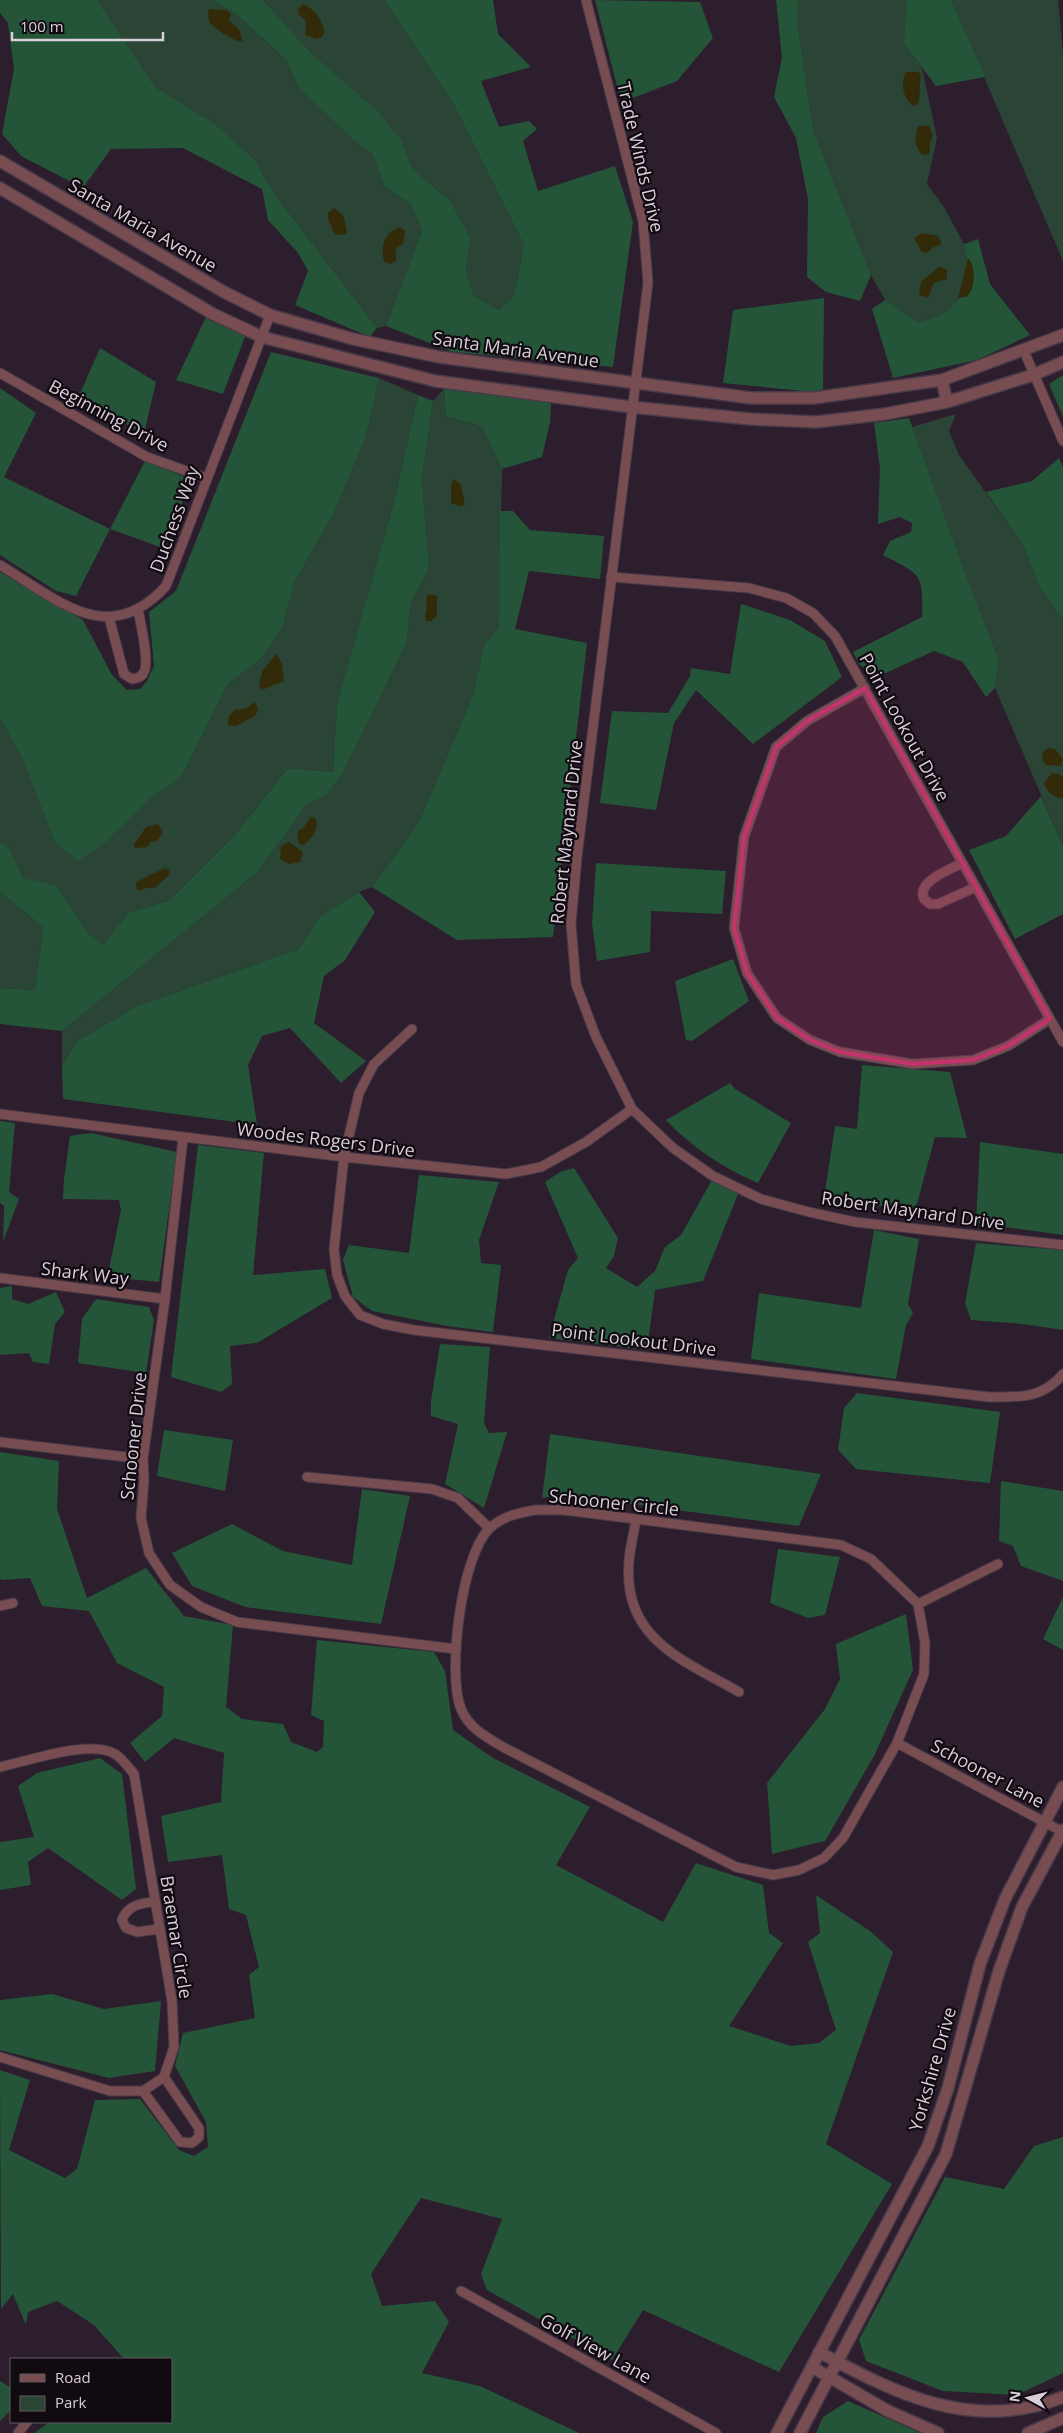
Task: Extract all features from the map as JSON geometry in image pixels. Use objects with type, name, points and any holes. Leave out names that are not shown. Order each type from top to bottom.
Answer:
[{"type":"street","name":"Trade Winds Drive","points":[[586,0],[643,221],[648,283],[634,384]]},
{"type":"street","name":"Santa Maria Avenue","points":[[0,161],[224,292],[270,315],[353,339],[439,357],[750,398],[805,398],[882,390],[942,380],[1024,351],[1063,334]]},
{"type":"street","points":[[0,188],[213,314],[262,338],[435,380],[631,407],[750,419],[816,422],[885,414],[947,402],[1033,375],[1063,362]]},
{"type":"street","name":"Duchess Way","points":[[0,565],[82,614],[109,617],[138,609],[152,601],[166,586],[270,315]]},
{"type":"street","points":[[1024,351],[1063,442]]},
{"type":"street","name":"Beginning Drive","points":[[0,373],[147,457],[206,478]]},
{"type":"street","points":[[942,380],[947,402]]},
{"type":"street","name":"Robert Maynard Drive","points":[[634,384],[571,924],[576,984],[596,1037],[632,1109],[673,1148],[713,1176],[761,1200],[855,1222],[1063,1245]]},
{"type":"street","name":"Point Lookout Drive","points":[[611,577],[749,588],[786,598],[813,613],[835,636],[1063,1042]]},
{"type":"street","points":[[109,617],[124,674],[132,679],[140,677],[144,672],[146,663],[138,609]]},
{"type":"street","points":[[864,688],[808,721],[776,747],[744,837],[734,928],[747,973],[777,1018],[810,1040],[840,1052],[913,1064],[973,1060],[1008,1046],[1050,1019]]},
{"type":"street","points":[[962,862],[926,884],[922,891],[924,899],[930,904],[938,904],[976,887]]},
{"type":"street","name":"Point Lookout Drive","points":[[412,1029],[374,1064],[359,1093],[344,1157],[334,1249],[337,1275],[345,1296],[360,1315],[383,1324],[414,1330],[989,1397],[1026,1397],[1053,1386],[1063,1374]]},
{"type":"street","name":"Woodes Rogers Drive","points":[[0,1114],[183,1138],[506,1174],[541,1167],[586,1142],[632,1109]]},
{"type":"street","name":"Schooner Drive","points":[[183,1138],[165,1300],[143,1459],[144,1480],[141,1518],[149,1553],[170,1584],[201,1607],[237,1622],[456,1649]]},
{"type":"street","name":"Shark Way","points":[[0,1278],[165,1300]]},
{"type":"street","points":[[0,1442],[143,1459]]},
{"type":"street","points":[[307,1477],[432,1489],[458,1498],[489,1528],[468,1566],[456,1649],[456,1685],[461,1709],[475,1730],[502,1747],[736,1867],[773,1875],[799,1870],[824,1858],[843,1838],[897,1743],[924,1674],[925,1644],[918,1604],[998,1564]]},
{"type":"street","name":"Schooner Circle","points":[[489,1528],[505,1517],[535,1510],[564,1510],[840,1545],[871,1559],[918,1604]]},
{"type":"street","points":[[636,1520],[629,1563],[631,1598],[645,1629],[669,1652],[739,1692]]},
{"type":"street","points":[[0,1606],[13,1603]]},
{"type":"street","name":"Schooner Lane","points":[[897,1743],[1063,1831]]},
{"type":"street","name":"Braemar Circle","points":[[0,1767],[60,1753],[94,1748],[115,1754],[134,1774],[172,2001],[174,2047],[164,2078]]},
{"type":"street","name":"Yorkshire Drive","points":[[777,2433],[928,2146],[948,2088],[980,1964],[1006,1899],[1063,1787]]},
{"type":"street","name":"Yorkshire Drive","points":[[800,2433],[946,2154],[999,1971],[1022,1907],[1063,1831]]},
{"type":"street","points":[[154,1902],[142,1903],[131,1908],[124,1914],[122,1920],[126,1928],[136,1932],[159,1929]]},
{"type":"street","points":[[0,2057],[110,2092],[143,2091],[164,2078],[199,2128],[199,2137],[192,2143],[180,2142],[143,2091]]},
{"type":"street","name":"Golf View Lane","points":[[461,2290],[716,2433]]},
{"type":"street","points":[[819,2352],[923,2407],[967,2421],[986,2422],[1021,2417],[1063,2397]]},
{"type":"street","points":[[812,2367],[888,2411],[938,2433]]},
{"type":"street","points":[[1028,2433],[1063,2418]]},
{"type":"street","points":[[18,2433],[26,2423]]},
{"type":"highlighted area","points":[[865,688],[1050,1019],[1008,1046],[973,1060],[913,1064],[840,1052],[810,1040],[777,1018],[747,973],[734,928],[744,837],[776,747],[807,721]]},
{"type":"green space","points":[[0,0],[97,0],[155,87],[214,123],[254,159],[276,196],[377,328],[370,337],[295,305],[308,271],[298,253],[268,220],[262,189],[183,148],[111,149],[83,188],[21,156],[2,134],[14,69],[8,23],[0,13]]},
{"type":"green space","points":[[97,0],[212,0],[235,13],[286,60],[299,88],[351,138],[373,155],[384,186],[411,204],[422,231],[386,326],[377,328],[276,196],[254,159],[214,123],[155,87]]},
{"type":"green space","points":[[212,0],[263,0],[312,54],[378,112],[402,141],[412,168],[451,202],[470,237],[466,269],[474,296],[499,310],[514,296],[524,245],[454,105],[384,0],[493,0],[498,34],[531,67],[481,81],[499,127],[529,121],[537,129],[523,141],[538,191],[615,166],[633,222],[613,367],[453,352],[386,326],[422,231],[411,204],[384,186],[373,155],[351,138],[299,88],[286,60],[235,13]]},
{"type":"green space","points":[[263,0],[384,0],[454,105],[524,245],[514,296],[499,310],[474,296],[466,269],[470,237],[451,202],[412,168],[402,141],[312,54]]},
{"type":"green space","points":[[595,0],[700,2],[713,38],[677,81],[633,98],[619,94]]},
{"type":"green space","points":[[776,0],[799,0],[797,20],[813,130],[871,275],[860,301],[826,292],[807,277],[808,199],[796,138],[774,97],[782,58]]},
{"type":"green space","points":[[799,0],[907,0],[905,43],[922,68],[937,138],[927,184],[944,207],[964,244],[971,283],[949,309],[936,317],[917,322],[885,300],[871,275],[813,130],[797,20]]},
{"type":"green space","points":[[907,0],[951,0],[985,77],[936,86],[904,43]]},
{"type":"green space","points":[[951,0],[1058,0],[1063,55],[1063,261]]},
{"type":"green space","points":[[978,239],[990,284],[1030,335],[977,360],[893,378],[872,309],[885,300],[917,322],[943,313],[954,304],[971,283],[964,244]]},
{"type":"green space","points":[[824,298],[823,393],[723,383],[733,310]]},
{"type":"green space","points":[[207,315],[246,334],[223,394],[176,380]]},
{"type":"green space","points":[[100,348],[156,382],[144,434],[78,398]]},
{"type":"green space","points":[[271,352],[379,378],[366,437],[334,513],[295,581],[283,626],[263,657],[227,685],[182,776],[149,800],[108,840],[78,861],[55,842],[24,762],[0,718],[0,572],[83,620],[112,675],[127,690],[140,689],[147,681],[154,666],[149,612],[176,591]]},
{"type":"green space","points":[[1063,375],[1063,417],[1049,384]]},
{"type":"green space","points":[[379,378],[418,395],[395,498],[337,704],[333,772],[288,768],[235,835],[170,900],[128,913],[103,945],[87,932],[57,886],[23,879],[9,848],[0,842],[0,718],[24,762],[108,840],[149,800],[182,776],[227,685],[263,657],[283,626],[295,581],[334,513],[366,437]]},
{"type":"green space","points":[[0,388],[36,413],[4,477],[110,529],[76,596],[56,591],[0,555]]},
{"type":"green space","points":[[444,389],[446,416],[482,427],[502,469],[499,627],[484,645],[473,695],[419,822],[372,887],[359,892],[319,917],[299,949],[137,1006],[77,1041],[62,1063],[62,1031],[258,872],[308,803],[325,795],[407,642],[410,605],[429,568],[422,479],[433,401]]},
{"type":"green space","points":[[444,389],[551,402],[550,422],[542,457],[502,469],[482,427],[446,416]]},
{"type":"green space","points":[[418,395],[433,401],[422,479],[429,568],[410,605],[407,642],[341,775],[325,796],[308,803],[258,872],[62,1031],[0,1024],[0,988],[35,990],[43,927],[0,892],[0,842],[9,848],[23,878],[57,886],[87,932],[103,945],[128,913],[170,900],[235,835],[288,768],[333,772],[337,704],[395,498]]},
{"type":"green space","points":[[956,414],[949,431],[959,455],[1023,545],[1041,590],[1063,619],[1063,846],[995,688],[999,660],[912,427]]},
{"type":"green space","points":[[909,418],[999,660],[995,688],[986,697],[963,662],[934,651],[877,677],[859,664],[853,652],[922,617],[922,591],[918,577],[906,567],[883,555],[890,541],[911,532],[912,523],[900,517],[878,524],[880,468],[874,423]]},
{"type":"green space","points":[[1059,458],[1063,468],[1063,619],[1041,590],[1023,545],[986,492],[1032,481]]},
{"type":"green space","points":[[145,461],[192,480],[163,548],[110,529]]},
{"type":"green space","points":[[500,511],[513,511],[530,530],[604,536],[600,579],[529,571],[515,629],[587,643],[553,937],[457,940],[372,887],[419,822],[473,695],[484,645],[499,627]]},
{"type":"green space","points":[[741,604],[790,620],[825,641],[842,677],[753,744],[696,690],[674,723],[656,810],[600,803],[612,711],[668,713],[690,676],[691,668],[730,674]]},
{"type":"green space","points":[[1041,796],[1063,846],[1063,914],[1015,939],[969,850],[1006,836]]},
{"type":"green space","points":[[596,863],[726,871],[722,914],[651,911],[650,952],[597,961],[592,923]]},
{"type":"green space","points":[[0,892],[43,927],[35,990],[0,988]]},
{"type":"green space","points":[[359,892],[375,912],[345,960],[324,976],[314,1023],[366,1061],[341,1083],[290,1028],[262,1036],[248,1065],[257,1125],[63,1099],[62,1064],[77,1041],[137,1006],[299,949],[319,917]]},
{"type":"green space","points":[[733,959],[749,1001],[692,1041],[686,1040],[675,981]]},
{"type":"green space","points":[[862,1065],[950,1072],[967,1138],[935,1137],[915,1211],[824,1198],[835,1126],[857,1129]]},
{"type":"green space","points":[[730,1083],[735,1089],[791,1123],[758,1183],[709,1156],[687,1140],[666,1120]]},
{"type":"green space","points":[[0,1121],[15,1123],[9,1192],[19,1199],[3,1242],[4,1206],[0,1203]]},
{"type":"green space","points":[[91,1133],[177,1152],[159,1282],[128,1279],[108,1274],[121,1210],[119,1200],[63,1199],[70,1136]]},
{"type":"green space","points":[[980,1142],[1063,1154],[1063,1235],[976,1223]]},
{"type":"green space","points":[[198,1145],[264,1153],[253,1275],[325,1269],[332,1298],[257,1343],[230,1346],[232,1384],[221,1392],[171,1377]]},
{"type":"green space","points":[[574,1168],[618,1238],[614,1256],[606,1268],[637,1287],[655,1271],[665,1247],[681,1235],[712,1180],[738,1194],[703,1281],[655,1290],[647,1350],[549,1338],[568,1270],[578,1258],[545,1182],[560,1172]]},
{"type":"green space","points":[[419,1175],[499,1182],[479,1240],[481,1263],[501,1265],[493,1332],[447,1326],[372,1311],[353,1297],[343,1260],[349,1245],[409,1253]]},
{"type":"green space","points":[[874,1230],[919,1239],[908,1304],[913,1313],[906,1325],[896,1379],[751,1359],[759,1293],[861,1308]]},
{"type":"green space","points":[[976,1243],[1063,1250],[1063,1330],[1023,1324],[971,1320],[965,1303]]},
{"type":"green space","points":[[12,1286],[12,1299],[28,1304],[56,1292],[65,1312],[55,1324],[49,1364],[33,1362],[29,1353],[0,1355],[0,1288]]},
{"type":"green space","points":[[96,1299],[149,1307],[154,1320],[146,1373],[78,1363],[82,1319]]},
{"type":"green space","points":[[440,1344],[490,1347],[484,1423],[489,1433],[507,1432],[484,1508],[445,1484],[458,1424],[431,1416],[431,1401]]},
{"type":"green space","points":[[857,1393],[1000,1412],[990,1483],[856,1469],[838,1450],[844,1408]]},
{"type":"green space","points":[[164,1430],[233,1440],[225,1491],[157,1476]]},
{"type":"green space","points":[[550,1434],[821,1474],[799,1526],[562,1495],[542,1498]]},
{"type":"green space","points":[[0,1452],[59,1461],[57,1509],[87,1598],[146,1568],[184,1616],[233,1625],[226,1707],[242,1719],[283,1724],[291,1742],[317,1752],[323,1747],[324,1721],[311,1715],[317,1640],[434,1652],[445,1671],[453,1730],[493,1758],[590,1807],[556,1865],[663,1922],[696,1863],[763,1885],[769,1933],[783,1943],[729,2026],[791,2046],[819,2043],[836,2030],[808,1942],[820,1933],[816,1895],[870,1931],[893,1952],[826,2144],[892,2184],[779,2372],[643,2310],[612,2360],[487,2290],[481,2274],[502,2219],[421,2198],[371,2274],[382,2306],[435,2301],[449,2322],[422,2373],[480,2386],[579,2433],[34,2433],[49,2423],[172,2423],[172,2358],[123,2358],[94,2325],[57,2301],[28,2312],[26,2325],[13,2294],[1,2309],[0,2070],[30,2080],[9,2150],[65,2178],[77,2169],[95,2100],[140,2099],[179,2150],[194,2156],[208,2147],[206,2122],[175,2066],[183,2033],[255,2018],[249,1975],[259,1967],[246,1915],[229,1909],[222,1855],[168,1862],[161,1816],[221,1802],[224,1753],[174,1738],[145,1762],[130,1743],[162,1716],[164,1687],[117,1663],[89,1611],[42,1606],[30,1578],[0,1579]]},
{"type":"green space","points":[[1001,1481],[1063,1491],[1063,1581],[1021,1566],[1013,1546],[999,1541]]},
{"type":"green space","points":[[362,1489],[410,1496],[381,1624],[245,1607],[192,1586],[172,1553],[232,1524],[283,1551],[352,1565]]},
{"type":"green space","points":[[778,1549],[840,1557],[825,1615],[808,1618],[770,1603]]},
{"type":"green space","points":[[1063,1597],[1063,1650],[1043,1639]]},
{"type":"green space","points":[[906,1614],[913,1670],[874,1756],[825,1841],[772,1854],[767,1783],[825,1709],[840,1679],[836,1644]]},
{"type":"green space","points":[[100,1758],[122,1774],[136,1889],[122,1900],[48,1848],[28,1862],[31,1885],[0,1890],[0,1842],[34,1837],[18,1786],[37,1773]]},
{"type":"green space","points":[[52,1994],[104,2009],[161,2001],[155,2071],[109,2078],[0,2050],[0,2000]]},
{"type":"green space","points":[[1063,2137],[1063,2373],[1017,2395],[943,2391],[866,2361],[859,2340],[945,2177],[1004,2189],[1034,2146]]},
{"type":"green space","points":[[0,2381],[10,2387],[10,2411],[0,2421]]},
{"type":"green space","points":[[848,2401],[920,2433],[816,2433],[823,2417]]},
{"type":"sand","points":[[303,4],[311,9],[320,19],[324,28],[321,38],[316,39],[305,35],[306,21],[299,15],[298,9]]},
{"type":"sand","points":[[208,9],[227,10],[231,14],[229,20],[239,29],[243,42],[230,37],[214,27],[209,21]]},
{"type":"sand","points":[[906,72],[918,72],[921,75],[919,100],[918,104],[914,106],[907,100],[905,95],[903,81]]},
{"type":"sand","points":[[929,126],[933,135],[930,143],[930,153],[926,155],[921,154],[915,142],[917,128]]},
{"type":"sand","points":[[334,208],[344,216],[347,234],[335,235],[328,219],[328,213]]},
{"type":"sand","points":[[400,227],[405,231],[403,244],[396,248],[396,261],[390,264],[384,261],[383,244],[391,232]]},
{"type":"sand","points":[[922,233],[938,236],[942,244],[932,248],[927,253],[922,252],[914,238]]},
{"type":"sand","points":[[968,258],[974,272],[972,289],[966,297],[958,298]]},
{"type":"sand","points":[[940,266],[947,270],[947,279],[934,283],[928,298],[919,295],[921,282]]},
{"type":"sand","points":[[454,479],[461,485],[465,505],[460,506],[451,503],[451,483]]},
{"type":"sand","points":[[428,594],[437,596],[437,616],[431,621],[426,621],[425,616]]},
{"type":"sand","points":[[277,655],[282,664],[284,681],[262,690],[259,686],[262,672]]},
{"type":"sand","points":[[255,702],[258,709],[255,716],[236,726],[228,725],[229,716],[235,710],[247,708]]},
{"type":"sand","points":[[1049,748],[1055,749],[1063,759],[1061,766],[1046,765],[1042,759],[1043,752]]},
{"type":"sand","points":[[1052,773],[1059,774],[1063,778],[1063,798],[1053,796],[1045,786],[1044,783]]},
{"type":"sand","points":[[311,817],[316,819],[316,830],[304,845],[299,844],[297,834]]},
{"type":"sand","points":[[158,824],[163,832],[157,841],[150,842],[147,847],[135,848],[134,844],[146,827]]},
{"type":"sand","points":[[289,842],[303,852],[300,862],[289,864],[280,859],[281,846]]},
{"type":"sand","points":[[165,868],[169,870],[170,874],[155,888],[137,891],[136,882]]}]
